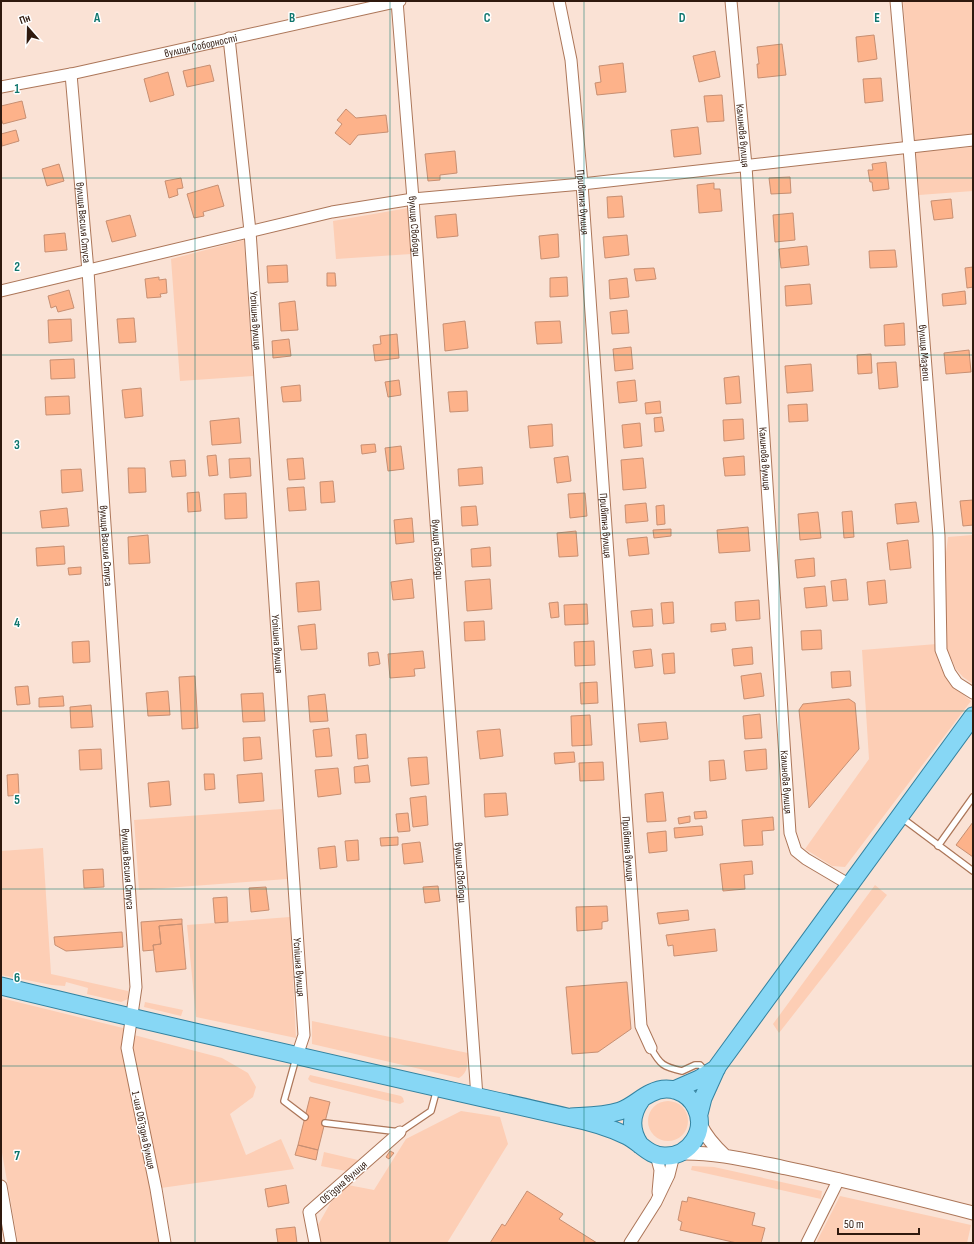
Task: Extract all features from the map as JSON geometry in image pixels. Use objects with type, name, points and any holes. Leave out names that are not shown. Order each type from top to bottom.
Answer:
[{"type":"main road","points":[[1,986],[297,1056],[571,1117],[628,1137],[656,1155],[668,1156],[677,1154],[691,1146],[698,1132],[703,1098],[712,1071],[973,716]]},
{"type":"main road","points":[[674,1090],[687,1085],[712,1071]]},
{"type":"main road","points":[[571,1117],[606,1114],[620,1111],[656,1090],[665,1089],[683,1093],[690,1099],[695,1106],[699,1119]]},
{"type":"main road","points":[[640,1145],[634,1134],[632,1125],[634,1111],[641,1100]]},
{"type":"street","name":"вулиця Соборності","points":[[1,87],[71,74],[398,1]]},
{"type":"street","name":"вулиця Свободи","points":[[398,1],[477,1097]]},
{"type":"street","name":"Привітна вулиця","points":[[559,1],[571,60],[582,184],[640,1026],[651,1048]]},
{"type":"street","name":"Калинова вулиця","points":[[731,1],[746,166],[790,833],[796,851],[806,859],[850,885]]},
{"type":"street","name":"вулиця Мазепи","points":[[896,1],[939,536],[941,650],[950,673],[958,683],[973,693]]},
{"type":"street","name":"Успішна вулиця","points":[[229,38],[250,231],[304,1035],[297,1056]]},
{"type":"street","name":"вулиця Василя Стуса","points":[[71,74],[88,271],[136,987],[132,1018]]},
{"type":"street","points":[[1,291],[332,212],[413,199],[582,184],[973,140]]},
{"type":"street","name":"1-ша Обʼїздна вулиця","points":[[132,1018],[128,1048],[156,1189],[165,1243]]},
{"type":"street","points":[[699,1119],[704,1133],[714,1146],[725,1156]]},
{"type":"street","name":"Обʼїздна вулиця","points":[[315,1243],[309,1212],[400,1132]]},
{"type":"street","points":[[630,1243],[656,1202],[677,1154],[725,1156],[839,1179],[973,1212]]},
{"type":"street","points":[[656,1155],[660,1170],[660,1187],[656,1202]]},
{"type":"street","points":[[807,1243],[839,1179]]},
{"type":"street","points":[[1,1186],[11,1243]]},
{"type":"lane","points":[[938,846],[973,797]]},
{"type":"lane","points":[[900,817],[973,871]]},
{"type":"lane","points":[[651,1048],[658,1060],[669,1068],[682,1071],[695,1065],[700,1065],[712,1071]]},
{"type":"lane","points":[[297,1056],[284,1101],[305,1117]]},
{"type":"lane","points":[[325,1123],[400,1132],[431,1111],[437,1088]]},
{"type":"shaded area","points":[[903,1],[973,1],[973,135],[915,141]]},
{"type":"shaded area","points":[[973,147],[973,191],[919,195],[916,152]]},
{"type":"shaded area","points":[[408,208],[411,254],[336,259],[333,221]]},
{"type":"shaded area","points":[[244,240],[253,376],[180,381],[171,259]]},
{"type":"shaded area","points":[[973,535],[973,684],[963,677],[956,669],[946,647],[944,569],[948,537]]},
{"type":"shaded area","points":[[937,644],[939,661],[946,677],[971,701],[845,867],[832,866],[805,849],[869,759],[862,650]]},
{"type":"shaded area","points":[[282,809],[287,879],[139,890],[134,820]]},
{"type":"shaded area","points":[[43,848],[51,974],[128,991],[128,999],[121,1002],[87,994],[88,988],[66,982],[65,986],[52,985],[1,975],[1,851]]},
{"type":"shaded area","points":[[875,885],[887,895],[779,1033],[773,1024]]},
{"type":"shaded area","points":[[290,917],[296,1038],[196,1017],[187,925]]},
{"type":"shaded area","points":[[1,998],[127,1029],[161,1243],[18,1243],[1,1147]]},
{"type":"shaded area","points":[[145,1002],[183,1010],[181,1016],[144,1007]]},
{"type":"shaded area","points":[[312,1021],[468,1053],[466,1070],[459,1078],[312,1044]]},
{"type":"shaded area","points":[[134,1035],[222,1058],[248,1073],[256,1087],[253,1097],[230,1114],[246,1155],[281,1139],[294,1169],[161,1188],[132,1048]]},
{"type":"shaded area","points":[[310,1075],[401,1096],[404,1102],[400,1104],[311,1082],[308,1079]]},
{"type":"shaded area","points":[[672,1101],[679,1104],[685,1110],[688,1121],[687,1129],[679,1138],[672,1141],[664,1141],[657,1138],[649,1129],[648,1117],[651,1110],[660,1102]]},
{"type":"shaded area","points":[[461,1111],[500,1117],[508,1144],[447,1243],[321,1243],[318,1225],[331,1202],[348,1185],[374,1190],[406,1139]]},
{"type":"shaded area","points":[[324,1152],[358,1160],[351,1172],[321,1166]]},
{"type":"shaded area","points":[[692,1166],[714,1167],[822,1191],[821,1199],[691,1170]]},
{"type":"shaded area","points":[[840,1196],[971,1225],[967,1243],[816,1243]]},
{"type":"building","points":[[874,35],[877,59],[858,62],[856,37]]},
{"type":"building","points":[[782,44],[786,75],[758,78],[757,64],[759,64],[757,47]]},
{"type":"building","points":[[715,51],[720,77],[699,82],[693,56]]},
{"type":"building","points":[[623,63],[626,92],[597,95],[595,83],[601,82],[599,66]]},
{"type":"building","points":[[210,65],[214,81],[187,87],[183,71]]},
{"type":"building","points":[[168,72],[174,95],[150,102],[144,79]]},
{"type":"building","points":[[881,78],[883,101],[865,103],[863,79]]},
{"type":"building","points":[[722,95],[724,121],[707,122],[704,96]]},
{"type":"building","points":[[22,101],[26,118],[3,124],[1,118],[1,106]]},
{"type":"building","points":[[346,109],[356,118],[386,115],[388,132],[358,135],[350,145],[335,133],[342,124],[337,120]]},
{"type":"building","points":[[698,127],[701,154],[674,157],[671,130]]},
{"type":"building","points":[[16,130],[19,141],[2,146],[1,134]]},
{"type":"building","points":[[455,151],[457,173],[440,175],[440,180],[428,181],[425,154]]},
{"type":"building","points":[[886,162],[889,189],[873,191],[868,170],[873,170],[872,164]]},
{"type":"building","points":[[59,164],[64,181],[47,186],[42,169]]},
{"type":"building","points":[[790,177],[791,193],[771,194],[769,178]]},
{"type":"building","points":[[181,178],[183,188],[177,189],[178,195],[169,198],[165,181]]},
{"type":"building","points":[[714,183],[714,189],[720,189],[722,211],[699,213],[697,185]]},
{"type":"building","points":[[218,185],[224,206],[203,212],[204,216],[194,218],[187,194]]},
{"type":"building","points":[[622,196],[624,217],[608,218],[607,197]]},
{"type":"building","points":[[951,199],[953,218],[934,220],[931,201]]},
{"type":"building","points":[[793,213],[795,240],[775,242],[773,215]]},
{"type":"building","points":[[456,214],[458,236],[437,238],[435,216]]},
{"type":"building","points":[[130,215],[136,236],[112,242],[106,221]]},
{"type":"building","points":[[65,233],[67,250],[45,252],[44,235]]},
{"type":"building","points":[[558,234],[559,257],[541,259],[539,236]]},
{"type":"building","points":[[627,235],[629,255],[605,258],[603,237]]},
{"type":"building","points":[[807,246],[809,265],[781,268],[779,249]]},
{"type":"building","points":[[895,250],[897,267],[870,268],[869,251]]},
{"type":"building","points":[[287,265],[288,282],[268,283],[267,266]]},
{"type":"building","points":[[973,267],[973,287],[967,288],[965,268]]},
{"type":"building","points":[[654,268],[656,279],[636,281],[634,269]]},
{"type":"building","points":[[327,273],[335,273],[336,286],[327,286]]},
{"type":"building","points":[[159,277],[159,280],[166,279],[167,293],[160,294],[161,297],[147,298],[145,279]]},
{"type":"building","points":[[567,277],[568,296],[550,297],[550,278]]},
{"type":"building","points":[[627,278],[629,297],[610,299],[609,280]]},
{"type":"building","points":[[810,284],[812,304],[786,306],[785,286]]},
{"type":"building","points":[[69,290],[74,308],[58,312],[56,306],[51,308],[48,296]]},
{"type":"building","points":[[965,291],[966,304],[943,306],[942,294]]},
{"type":"building","points":[[295,301],[298,330],[281,331],[279,303]]},
{"type":"building","points":[[627,310],[629,333],[612,334],[610,312]]},
{"type":"building","points":[[134,318],[136,342],[119,343],[117,319]]},
{"type":"building","points":[[71,319],[72,341],[49,343],[48,320]]},
{"type":"building","points":[[465,321],[468,348],[445,351],[443,324]]},
{"type":"building","points":[[560,321],[562,343],[537,344],[535,322]]},
{"type":"building","points":[[904,323],[905,345],[885,346],[884,325]]},
{"type":"building","points":[[397,334],[399,358],[375,361],[373,345],[381,344],[380,336]]},
{"type":"building","points":[[289,339],[291,356],[273,358],[272,341]]},
{"type":"building","points":[[631,347],[633,369],[615,371],[613,349]]},
{"type":"building","points":[[969,350],[971,372],[946,374],[944,353]]},
{"type":"building","points":[[871,354],[872,373],[858,374],[857,355]]},
{"type":"building","points":[[74,359],[75,378],[51,379],[50,360]]},
{"type":"building","points":[[896,362],[898,387],[879,389],[877,363]]},
{"type":"building","points":[[811,364],[813,391],[787,393],[785,366]]},
{"type":"building","points":[[739,376],[741,403],[726,404],[724,378]]},
{"type":"building","points":[[399,380],[401,395],[388,397],[385,382]]},
{"type":"building","points":[[635,380],[637,401],[619,403],[617,382]]},
{"type":"building","points":[[300,385],[301,401],[283,402],[281,387]]},
{"type":"building","points":[[141,388],[143,416],[125,418],[122,390]]},
{"type":"building","points":[[467,391],[468,411],[450,412],[448,392]]},
{"type":"building","points":[[69,396],[70,414],[46,415],[45,397]]},
{"type":"building","points":[[660,401],[661,413],[646,414],[645,403]]},
{"type":"building","points":[[807,404],[808,421],[789,422],[788,405]]},
{"type":"building","points":[[662,417],[664,431],[655,432],[654,418]]},
{"type":"building","points":[[239,418],[241,443],[212,445],[210,421]]},
{"type":"building","points":[[743,419],[744,439],[724,441],[723,420]]},
{"type":"building","points":[[640,423],[642,446],[624,448],[622,425]]},
{"type":"building","points":[[552,424],[553,446],[530,448],[528,426]]},
{"type":"building","points":[[375,444],[376,452],[362,454],[361,445]]},
{"type":"building","points":[[401,446],[404,469],[388,471],[385,448]]},
{"type":"building","points":[[216,455],[218,475],[209,476],[207,456]]},
{"type":"building","points":[[568,456],[571,481],[557,483],[554,458]]},
{"type":"building","points":[[744,456],[745,475],[725,476],[723,458]]},
{"type":"building","points":[[250,458],[251,476],[230,478],[229,459]]},
{"type":"building","points":[[303,458],[305,479],[289,480],[287,459]]},
{"type":"building","points":[[643,458],[646,488],[623,490],[621,460]]},
{"type":"building","points":[[185,460],[186,476],[172,477],[170,461]]},
{"type":"building","points":[[482,467],[483,484],[459,486],[458,469]]},
{"type":"building","points":[[128,468],[145,468],[146,492],[129,493]]},
{"type":"building","points":[[81,469],[83,491],[62,493],[61,470]]},
{"type":"building","points":[[333,481],[335,502],[321,503],[320,482]]},
{"type":"building","points":[[304,487],[306,510],[289,511],[287,488]]},
{"type":"building","points":[[199,492],[201,511],[188,512],[187,493]]},
{"type":"building","points":[[246,493],[247,518],[225,519],[224,494]]},
{"type":"building","points":[[585,493],[587,516],[570,518],[568,494]]},
{"type":"building","points":[[973,500],[973,525],[963,526],[960,501]]},
{"type":"building","points":[[916,502],[919,522],[897,524],[895,504]]},
{"type":"building","points":[[646,503],[648,521],[626,523],[625,505]]},
{"type":"building","points":[[664,505],[665,524],[657,525],[656,506]]},
{"type":"building","points":[[476,506],[478,525],[462,526],[461,507]]},
{"type":"building","points":[[67,508],[69,526],[42,528],[40,511]]},
{"type":"building","points":[[852,511],[854,537],[844,538],[842,512]]},
{"type":"building","points":[[818,512],[821,538],[800,540],[798,514]]},
{"type":"building","points":[[412,518],[414,542],[396,544],[394,520]]},
{"type":"building","points":[[748,527],[750,551],[719,553],[717,530]]},
{"type":"building","points":[[671,529],[671,536],[654,538],[653,530]]},
{"type":"building","points":[[576,531],[578,556],[559,557],[557,533]]},
{"type":"building","points":[[148,535],[150,563],[129,564],[128,537]]},
{"type":"building","points":[[647,537],[649,554],[629,556],[627,539]]},
{"type":"building","points":[[908,540],[911,568],[890,570],[887,543]]},
{"type":"building","points":[[64,546],[65,564],[37,566],[36,548]]},
{"type":"building","points":[[490,547],[491,566],[472,567],[471,549]]},
{"type":"building","points":[[814,558],[815,576],[797,578],[795,560]]},
{"type":"building","points":[[81,567],[81,574],[69,575],[68,568]]},
{"type":"building","points":[[412,579],[414,598],[393,600],[391,582]]},
{"type":"building","points":[[490,579],[492,609],[467,611],[465,581]]},
{"type":"building","points":[[846,579],[848,600],[833,601],[831,581]]},
{"type":"building","points":[[885,580],[887,603],[869,605],[867,582]]},
{"type":"building","points":[[319,581],[321,610],[298,612],[296,583]]},
{"type":"building","points":[[825,586],[827,606],[806,608],[804,588]]},
{"type":"building","points":[[759,600],[760,619],[736,621],[735,602]]},
{"type":"building","points":[[558,602],[559,617],[551,618],[549,603]]},
{"type":"building","points":[[673,602],[674,623],[663,624],[661,603]]},
{"type":"building","points":[[587,604],[588,624],[565,625],[564,605]]},
{"type":"building","points":[[652,609],[653,626],[633,627],[631,611]]},
{"type":"building","points":[[484,621],[485,640],[465,641],[464,622]]},
{"type":"building","points":[[725,623],[726,630],[711,632],[711,624]]},
{"type":"building","points":[[315,624],[317,649],[301,650],[298,626]]},
{"type":"building","points":[[821,630],[822,649],[802,650],[801,631]]},
{"type":"building","points":[[89,641],[90,662],[73,663],[72,642]]},
{"type":"building","points":[[594,641],[595,665],[575,666],[574,642]]},
{"type":"building","points":[[752,647],[753,664],[734,666],[732,649]]},
{"type":"building","points":[[651,649],[653,666],[635,668],[633,651]]},
{"type":"building","points":[[423,651],[425,668],[414,669],[415,676],[390,678],[388,654]]},
{"type":"building","points":[[378,652],[380,664],[369,666],[368,653]]},
{"type":"building","points":[[674,653],[675,673],[664,674],[662,654]]},
{"type":"building","points":[[850,671],[851,686],[832,688],[831,672]]},
{"type":"building","points":[[761,673],[764,696],[744,699],[741,676]]},
{"type":"building","points":[[195,676],[198,728],[182,729],[179,677]]},
{"type":"building","points":[[597,682],[598,703],[581,704],[580,683]]},
{"type":"building","points":[[28,686],[30,704],[17,705],[15,687]]},
{"type":"building","points":[[168,691],[170,715],[148,716],[146,693]]},
{"type":"building","points":[[263,693],[265,721],[243,722],[241,694]]},
{"type":"building","points":[[325,694],[328,721],[310,722],[308,696]]},
{"type":"building","points":[[63,696],[64,706],[39,707],[39,698]]},
{"type":"building","points":[[849,699],[855,703],[859,749],[809,808],[799,710],[803,704]]},
{"type":"building","points":[[91,705],[93,727],[71,728],[70,707]]},
{"type":"building","points":[[760,714],[762,738],[745,739],[743,716]]},
{"type":"building","points":[[590,715],[592,745],[572,746],[571,716]]},
{"type":"building","points":[[666,722],[668,739],[640,742],[638,724]]},
{"type":"building","points":[[329,728],[332,756],[316,757],[313,730]]},
{"type":"building","points":[[500,729],[503,756],[480,759],[477,731]]},
{"type":"building","points":[[366,734],[368,758],[358,759],[356,735]]},
{"type":"building","points":[[260,737],[262,759],[244,761],[243,738]]},
{"type":"building","points":[[101,749],[102,769],[80,770],[79,750]]},
{"type":"building","points":[[766,749],[767,769],[746,771],[744,751]]},
{"type":"building","points":[[574,752],[575,762],[555,764],[554,753]]},
{"type":"building","points":[[427,757],[429,784],[411,786],[408,758]]},
{"type":"building","points":[[724,760],[726,779],[710,781],[709,761]]},
{"type":"building","points":[[603,762],[604,780],[580,781],[579,763]]},
{"type":"building","points":[[368,765],[370,782],[355,783],[354,767]]},
{"type":"building","points":[[338,768],[341,794],[318,797],[315,770]]},
{"type":"building","points":[[262,773],[264,801],[239,803],[237,775]]},
{"type":"building","points":[[18,774],[19,795],[8,796],[7,775]]},
{"type":"building","points":[[204,774],[214,774],[215,789],[205,790]]},
{"type":"building","points":[[169,781],[171,805],[150,807],[148,783]]},
{"type":"building","points":[[663,792],[666,821],[647,822],[645,794]]},
{"type":"building","points":[[506,793],[508,815],[485,817],[484,794]]},
{"type":"building","points":[[426,796],[428,825],[413,827],[410,798]]},
{"type":"building","points":[[706,811],[707,818],[695,819],[694,812]]},
{"type":"building","points":[[408,813],[410,831],[398,832],[396,814]]},
{"type":"building","points":[[690,816],[690,822],[679,824],[678,818]]},
{"type":"building","points":[[773,817],[774,830],[762,831],[763,845],[744,846],[742,820]]},
{"type":"building","points":[[973,822],[973,857],[956,845]]},
{"type":"building","points":[[702,826],[703,835],[675,838],[674,828]]},
{"type":"building","points":[[666,831],[667,851],[649,853],[647,833]]},
{"type":"building","points":[[398,837],[398,845],[381,846],[380,838]]},
{"type":"building","points":[[358,840],[359,860],[347,861],[345,841]]},
{"type":"building","points":[[420,842],[423,862],[404,864],[402,844]]},
{"type":"building","points":[[335,846],[337,867],[320,869],[318,848]]},
{"type":"building","points":[[752,861],[753,874],[744,875],[745,889],[723,891],[720,864]]},
{"type":"building","points":[[103,869],[104,887],[84,888],[83,870]]},
{"type":"building","points":[[438,886],[440,901],[425,903],[423,887]]},
{"type":"building","points":[[266,887],[269,910],[251,912],[249,888]]},
{"type":"building","points":[[227,897],[228,922],[215,923],[213,898]]},
{"type":"building","points":[[607,906],[608,921],[602,922],[602,929],[577,931],[576,907]]},
{"type":"building","points":[[688,910],[689,920],[659,924],[657,913]]},
{"type":"building","points":[[182,919],[182,924],[159,926],[161,944],[153,945],[154,950],[143,951],[141,922]]},
{"type":"building","points":[[182,924],[186,969],[156,972],[153,945],[161,944],[159,926]]},
{"type":"building","points":[[715,929],[717,951],[674,956],[673,945],[668,946],[666,935]]},
{"type":"building","points":[[122,932],[123,947],[66,951],[55,945],[54,937]]},
{"type":"building","points":[[627,982],[631,1029],[598,1052],[572,1054],[566,987]]},
{"type":"building","points":[[310,1097],[330,1102],[318,1150],[298,1145]]},
{"type":"building","points":[[298,1145],[318,1150],[316,1160],[295,1155]]},
{"type":"building","points":[[390,1151],[394,1153],[389,1159],[386,1157]]},
{"type":"building","points":[[286,1185],[289,1203],[268,1207],[265,1189]]},
{"type":"building","points":[[527,1191],[563,1214],[559,1219],[597,1243],[490,1243],[502,1224],[505,1226]]},
{"type":"building","points":[[688,1197],[755,1213],[752,1225],[765,1228],[761,1243],[737,1243],[680,1230],[682,1222],[678,1220],[682,1201],[687,1202]]},
{"type":"building","points":[[295,1227],[297,1243],[278,1243],[276,1229]]}]
